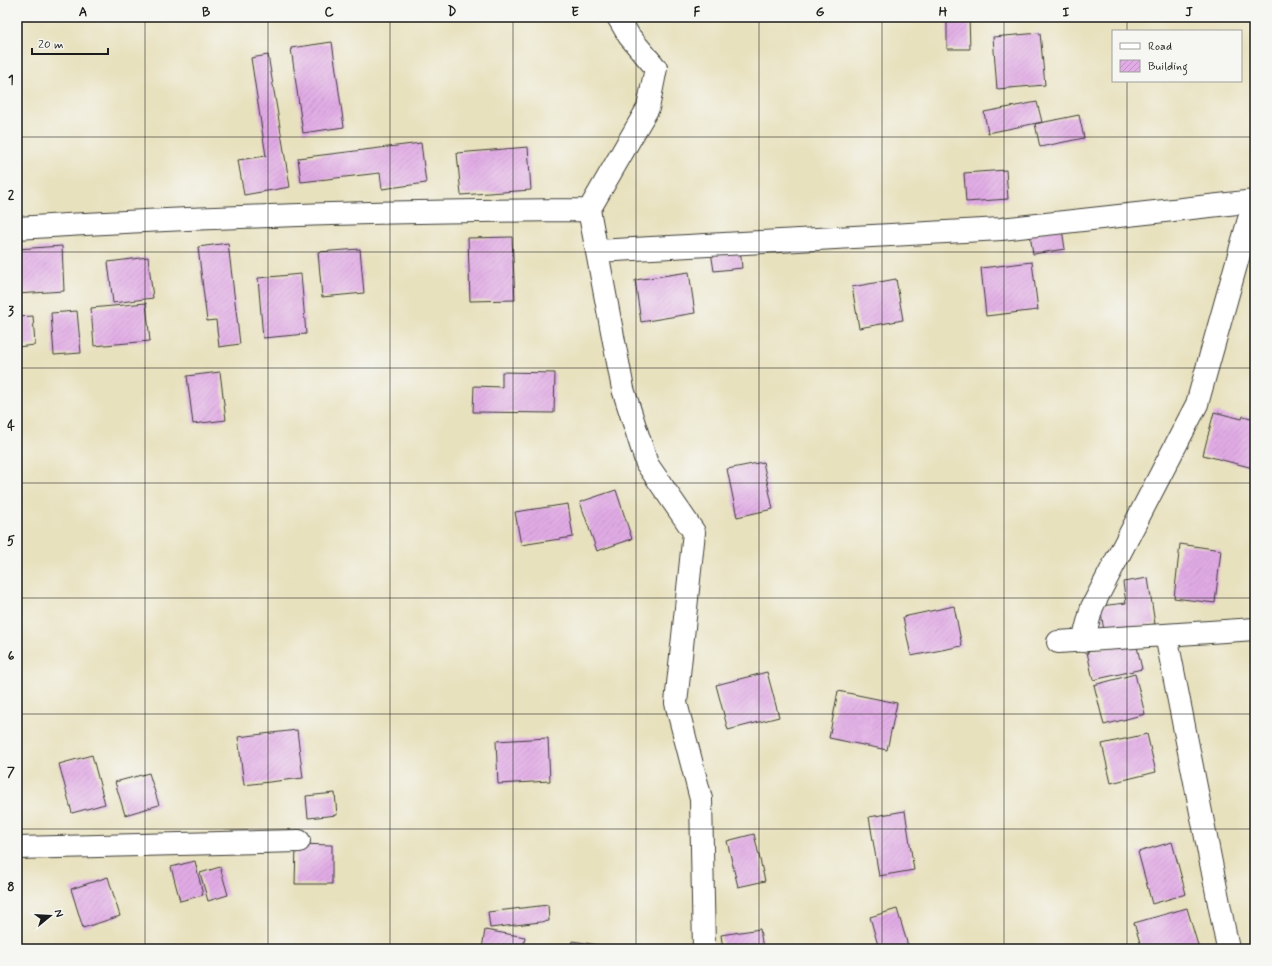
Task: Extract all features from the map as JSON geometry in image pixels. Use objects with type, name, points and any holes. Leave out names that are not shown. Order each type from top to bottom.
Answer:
[{"type":"street","points":[[618,17],[629,36],[656,68],[648,108],[589,210],[623,389],[647,464],[694,532],[676,703],[701,799],[704,949]]},
{"type":"street","points":[[597,251],[1001,229],[1255,201],[1197,404],[1092,608],[1083,640]]},
{"type":"street","points":[[17,228],[131,220],[482,211],[589,210]]},
{"type":"street","points":[[1058,642],[1255,629]]},
{"type":"street","points":[[1166,635],[1228,949]]},
{"type":"street","points":[[17,848],[299,841]]},
{"type":"building","points":[[947,17],[969,17],[970,49],[947,49]]},
{"type":"building","points":[[1040,33],[1045,85],[997,89],[993,37]]},
{"type":"building","points":[[332,42],[344,127],[303,133],[291,48]]},
{"type":"building","points":[[268,55],[290,187],[244,195],[238,160],[266,156],[251,58]]},
{"type":"building","points":[[1037,102],[1042,122],[988,133],[984,112]]},
{"type":"building","points":[[1079,115],[1084,138],[1040,147],[1035,124]]},
{"type":"building","points":[[421,143],[426,183],[382,189],[380,173],[301,182],[298,158]]},
{"type":"building","points":[[528,147],[531,190],[461,195],[457,153]]},
{"type":"building","points":[[1006,170],[1008,199],[966,202],[964,173]]},
{"type":"building","points":[[1062,229],[1065,249],[1033,254],[1030,234]]},
{"type":"building","points":[[512,237],[515,300],[470,301],[468,238]]},
{"type":"building","points":[[228,243],[240,344],[219,347],[216,320],[207,321],[198,247]]},
{"type":"building","points":[[62,246],[64,291],[17,294],[17,249]]},
{"type":"building","points":[[740,248],[742,268],[714,271],[711,252]]},
{"type":"building","points":[[360,249],[364,293],[322,297],[318,252]]},
{"type":"building","points":[[148,257],[153,298],[113,303],[108,262]]},
{"type":"building","points":[[1032,262],[1038,310],[986,316],[981,268]]},
{"type":"building","points":[[689,272],[695,313],[641,322],[635,280]]},
{"type":"building","points":[[301,274],[306,334],[263,338],[258,278]]},
{"type":"building","points":[[896,279],[903,320],[859,328],[852,287]]},
{"type":"building","points":[[146,303],[150,341],[94,346],[91,308]]},
{"type":"building","points":[[77,311],[81,353],[54,355],[51,313]]},
{"type":"building","points":[[33,316],[35,345],[17,347],[17,317]]},
{"type":"building","points":[[220,372],[226,420],[193,424],[187,376]]},
{"type":"building","points":[[502,372],[555,373],[554,413],[473,412],[474,386],[502,387]]},
{"type":"building","points":[[1214,412],[1242,419],[1243,416],[1255,419],[1255,461],[1253,468],[1203,455]]},
{"type":"building","points":[[763,462],[773,509],[737,517],[727,469]]},
{"type":"building","points":[[616,490],[632,539],[597,551],[580,502]]},
{"type":"building","points":[[568,504],[573,537],[521,545],[515,512]]},
{"type":"building","points":[[1180,544],[1221,550],[1215,603],[1174,598]]},
{"type":"building","points":[[1148,578],[1155,624],[1104,631],[1100,606],[1126,603],[1123,582]]},
{"type":"building","points":[[954,606],[962,646],[911,656],[903,617]]},
{"type":"building","points":[[1136,642],[1142,669],[1093,680],[1087,652]]},
{"type":"building","points":[[767,672],[779,717],[728,730],[716,685]]},
{"type":"building","points":[[1135,674],[1145,714],[1104,725],[1094,685]]},
{"type":"building","points":[[838,691],[897,703],[887,750],[829,738]]},
{"type":"building","points":[[297,730],[303,778],[244,785],[238,737]]},
{"type":"building","points":[[1147,734],[1156,772],[1111,783],[1102,744]]},
{"type":"building","points":[[548,738],[550,781],[498,784],[496,741]]},
{"type":"building","points":[[92,755],[105,804],[72,813],[59,764]]},
{"type":"building","points":[[149,773],[159,805],[125,815],[115,782]]},
{"type":"building","points":[[335,793],[337,815],[308,818],[306,796]]},
{"type":"building","points":[[905,811],[914,870],[879,876],[869,817]]},
{"type":"building","points":[[754,834],[765,881],[738,887],[727,841]]},
{"type":"building","points":[[1172,842],[1186,894],[1152,904],[1138,852]]},
{"type":"building","points":[[296,844],[332,845],[332,884],[295,884]]},
{"type":"building","points":[[195,861],[203,895],[180,901],[171,867]]},
{"type":"building","points":[[220,867],[228,895],[208,901],[200,873]]},
{"type":"building","points":[[108,877],[120,916],[83,928],[71,889]]},
{"type":"building","points":[[548,905],[549,921],[490,928],[488,912]]},
{"type":"building","points":[[1187,908],[1199,949],[1142,949],[1134,923]]},
{"type":"building","points":[[897,909],[909,949],[879,949],[870,917]]},
{"type":"building","points":[[760,929],[763,949],[723,949],[721,935]]},
{"type":"building","points":[[485,930],[525,937],[523,949],[482,949]]},
{"type":"building","points":[[572,941],[618,948],[618,949],[570,949]]}]
